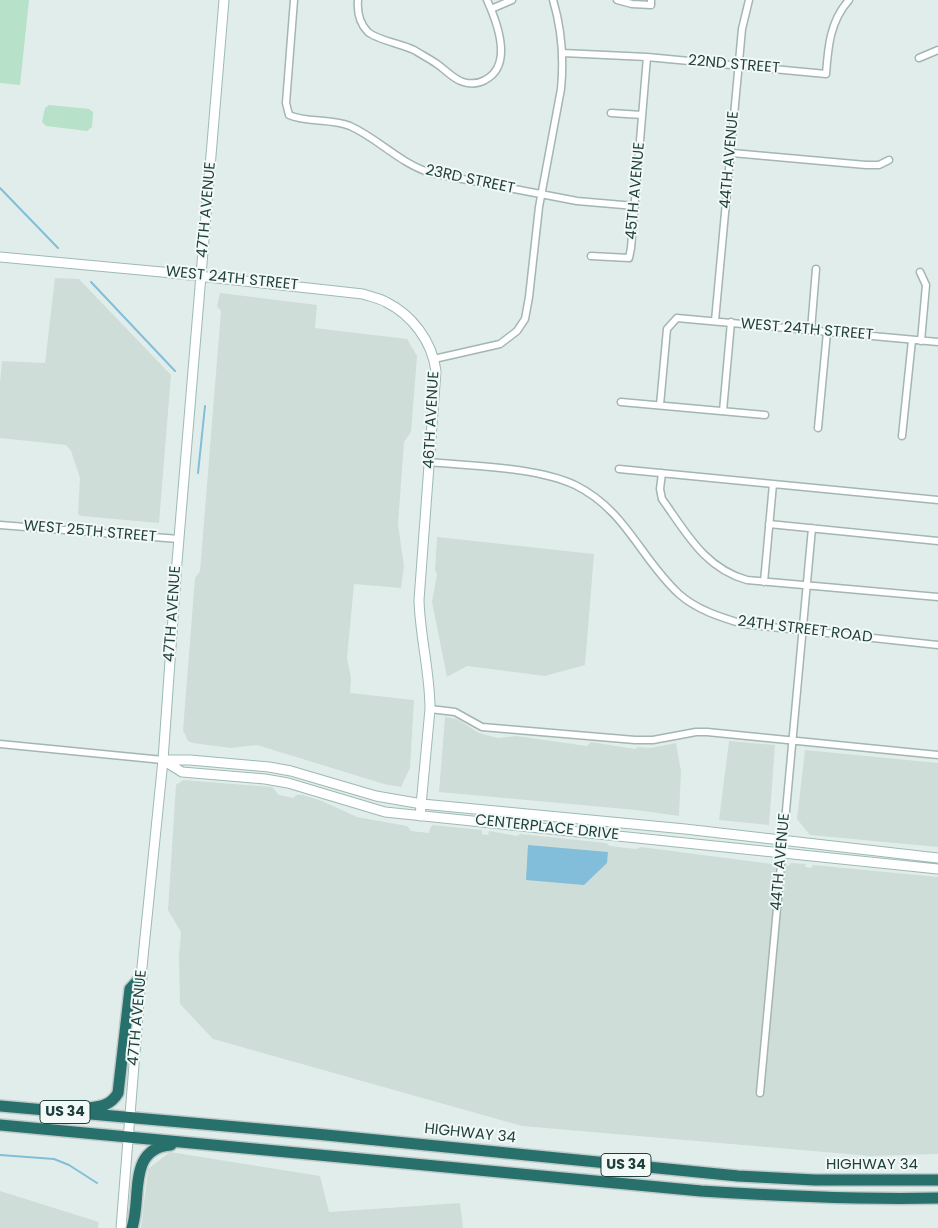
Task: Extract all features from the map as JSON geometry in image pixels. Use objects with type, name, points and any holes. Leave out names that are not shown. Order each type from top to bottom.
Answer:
[{"type":"highway","points":[[0,1106],[88,1108],[106,1105],[113,1101],[120,1087],[130,989],[141,977]]},
{"type":"highway","name":"HIGHWAY 34","points":[[0,1106],[738,1176],[815,1180],[938,1180]]},
{"type":"highway","name":"US 34","points":[[0,1125],[701,1191],[879,1200],[938,1198]]},
{"type":"highway","points":[[132,1228],[141,1163],[154,1148],[172,1144],[235,1146]]},
{"type":"street","name":"47TH AVENUE","points":[[121,1228],[141,977],[163,760],[179,539],[224,0]]},
{"type":"street","name":"23RD STREET","points":[[294,0],[286,103],[289,115],[298,119],[320,120],[349,126],[415,168],[431,173],[577,201],[634,206]]},
{"type":"street","points":[[358,0],[358,17],[368,32],[408,48],[436,63],[456,79],[471,84],[490,77],[501,60],[500,38],[487,0]]},
{"type":"street","points":[[491,9],[512,0]]},
{"type":"street","name":"46TH AVENUE","points":[[420,816],[430,709],[430,682],[418,600],[430,462],[436,371],[434,359],[500,344],[517,332],[525,319],[541,195],[561,88],[563,54],[554,0]]},
{"type":"street","points":[[617,0],[632,4],[651,2]]},
{"type":"street","name":"44TH AVENUE","points":[[715,321],[732,153],[738,65],[742,29],[749,0]]},
{"type":"street","name":"22ND STREET","points":[[563,54],[647,57],[826,74],[829,38],[838,16],[849,0]]},
{"type":"street","points":[[919,58],[938,50]]},
{"type":"street","name":"45TH AVENUE","points":[[591,256],[628,258],[631,248],[647,57]]},
{"type":"street","points":[[612,114],[642,115]]},
{"type":"street","points":[[732,153],[866,165],[879,165],[889,160]]},
{"type":"street","name":"WEST 24TH STREET","points":[[0,257],[363,294],[386,302],[406,315],[419,329],[434,359]]},
{"type":"street","points":[[811,330],[816,269]]},
{"type":"street","points":[[920,272],[926,284],[921,341]]},
{"type":"street","name":"WEST 24TH STREET","points":[[660,405],[667,329],[676,318],[938,342]]},
{"type":"street","points":[[723,411],[731,322]]},
{"type":"street","points":[[818,428],[827,332]]},
{"type":"street","points":[[902,436],[912,340]]},
{"type":"street","points":[[621,402],[765,415]]},
{"type":"street","name":"24TH STREET ROAD","points":[[430,462],[534,472],[575,485],[594,496],[624,524],[664,580],[680,595],[699,608],[720,617],[743,624],[938,645]]},
{"type":"street","points":[[620,469],[938,500]]},
{"type":"street","points":[[662,473],[660,489],[662,499],[700,552],[724,571],[747,580],[938,597]]},
{"type":"street","points":[[764,582],[773,484]]},
{"type":"street","points":[[769,524],[938,541]]},
{"type":"street","name":"WEST 25TH STREET","points":[[0,525],[179,539]]},
{"type":"street","name":"44TH AVENUE","points":[[760,1093],[812,528]]},
{"type":"street","points":[[430,709],[455,712],[482,727],[653,740],[696,732],[736,734],[938,755]]},
{"type":"street","name":"CENTERPLACE DRIVE","points":[[0,744],[163,760],[190,760],[269,767],[291,771],[376,796],[422,804],[666,827],[938,858]]},
{"type":"street","name":"CENTERPLACE DRIVE","points":[[163,760],[182,772],[288,782],[385,812],[938,869]]},
{"type":"shaded area","points":[[55,278],[79,279],[171,375],[159,523],[81,516],[78,514],[80,478],[71,451],[66,445],[0,438],[2,361],[45,363]]},
{"type":"shaded area","points":[[220,293],[317,305],[315,328],[407,339],[417,356],[411,432],[404,442],[398,524],[404,566],[401,588],[354,584],[347,658],[351,678],[350,693],[414,700],[410,768],[401,787],[384,784],[257,745],[231,748],[193,743],[188,741],[183,730],[195,578],[200,571],[221,311],[217,306]]},
{"type":"shaded area","points":[[437,537],[594,554],[585,665],[545,676],[467,666],[447,677],[432,602],[437,574],[435,570]]},
{"type":"shaded area","points":[[445,717],[457,719],[479,733],[498,738],[516,736],[587,746],[591,742],[635,749],[638,747],[650,748],[676,743],[681,771],[679,816],[636,810],[439,792]]},
{"type":"shaded area","points":[[729,741],[775,745],[769,825],[719,820]]},
{"type":"shaded area","points":[[805,750],[938,763],[938,847],[810,835],[797,819]]},
{"type":"shaded area","points":[[183,780],[272,787],[279,795],[293,798],[296,795],[303,795],[322,801],[357,817],[407,826],[411,831],[429,833],[433,825],[482,830],[482,834],[488,835],[489,831],[517,836],[520,834],[788,866],[791,863],[806,864],[805,867],[811,868],[813,865],[938,877],[938,1154],[871,1156],[522,1126],[213,1039],[180,1004],[179,956],[181,932],[168,910],[176,785]]},
{"type":"shaded area","points":[[170,1152],[320,1176],[329,1212],[460,1203],[463,1228],[141,1228],[148,1169]]},
{"type":"shaded area","points":[[0,1191],[99,1222],[98,1228],[0,1228]]},
{"type":"green space","points":[[0,0],[29,0],[20,85],[0,83]]},
{"type":"green space","points":[[49,105],[89,109],[93,112],[92,127],[87,131],[46,126],[42,122],[45,108]]},
{"type":"water","points":[[528,845],[608,852],[607,863],[584,885],[526,880]]},
{"type":"waterway","points":[[0,188],[58,248]]},
{"type":"waterway","points":[[91,282],[175,371]]},
{"type":"waterway","points":[[198,473],[205,406]]},
{"type":"waterway","points":[[0,1155],[54,1159],[69,1165],[97,1183]]}]
